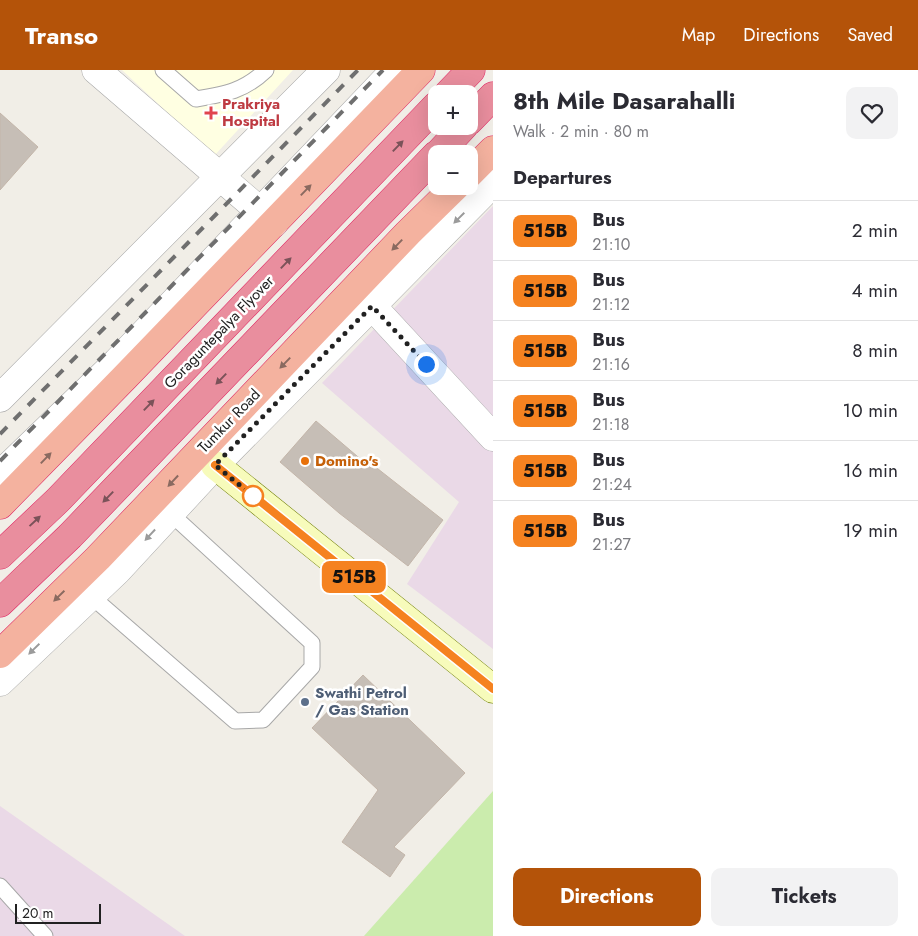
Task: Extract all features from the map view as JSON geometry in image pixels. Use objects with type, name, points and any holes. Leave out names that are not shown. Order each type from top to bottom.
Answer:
[{"type":"highway","points":[[0,505],[267,217],[421,70]]},
{"type":"highway","points":[[457,85],[471,70]]},
{"type":"highway","points":[[478,112],[493,96]]},
{"type":"highway","name":"Goraguntepalya Flyover","points":[[0,555],[58,500],[428,114]]},
{"type":"highway","points":[[446,145],[455,135]]},
{"type":"highway","points":[[478,165],[493,150]]},
{"type":"highway","points":[[0,603],[70,536],[428,163]]},
{"type":"highway","name":"Tumkur Road","points":[[0,654],[98,558],[408,233],[447,195]]},
{"type":"main road","points":[[215,465],[493,689]]},
{"type":"street","points":[[96,70],[267,217]]},
{"type":"street","points":[[0,398],[326,70]]},
{"type":"street","points":[[0,475],[267,217],[395,70]]},
{"type":"street","points":[[0,682],[118,570],[215,465],[493,183]]},
{"type":"street","points":[[372,306],[493,437]]},
{"type":"lane","points":[[163,70],[196,99],[228,94],[254,81],[266,70]]},
{"type":"lane","points":[[91,596],[235,721],[262,720],[312,667],[312,643],[170,513]]},
{"type":"lane","points":[[0,886],[45,936]]},
{"type":"shaded area","name":"Prakriya Hospital","points":[[122,70],[293,70],[214,156]]},
{"type":"shaded area","points":[[493,206],[493,649],[407,584],[459,502],[322,383]]},
{"type":"shaded area","points":[[0,806],[185,936],[0,936]]},
{"type":"green space","points":[[493,791],[493,936],[364,936]]},
{"type":"building","points":[[0,113],[38,147],[0,190]]},
{"type":"building","points":[[316,421],[371,468],[373,465],[443,520],[408,566],[339,513],[280,462]]},
{"type":"building","points":[[363,675],[465,773],[394,847],[405,855],[390,877],[342,842],[378,790],[312,728]]},
{"type":"railway","points":[[0,434],[358,70]]},
{"type":"railway","points":[[0,461],[383,70]]},
{"type":"bus line","name":"515B","points":[[215,465],[493,689]]},
{"type":"place","name":"Prakriya Hospital","points":[[211,113]]},
{"type":"place","name":"Domino's","points":[[305,461]]},
{"type":"place","name":"Swathi Petrol / Gas Station","points":[[305,702]]},
{"type":"route","points":[[253,496],[215,465],[372,306],[426,364]]}]
